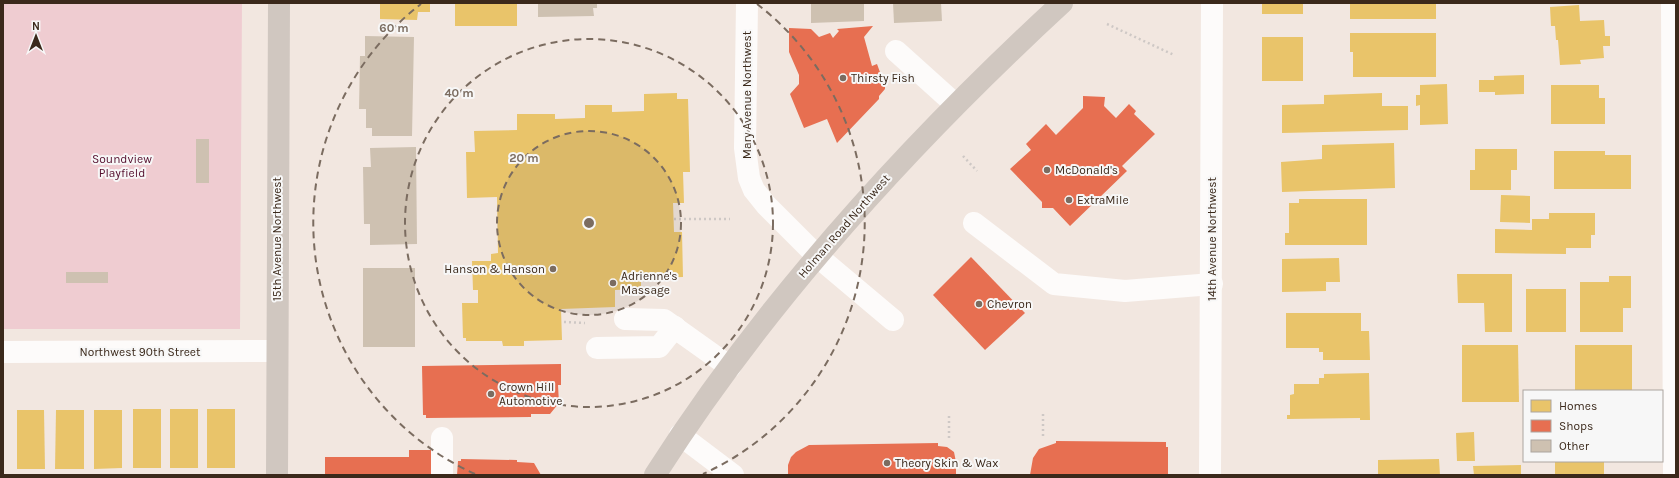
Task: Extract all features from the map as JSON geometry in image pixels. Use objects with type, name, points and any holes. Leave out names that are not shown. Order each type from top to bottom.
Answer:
[{"type":"main road","name":"15th Avenue Northwest","points":[[277,475],[279,3]]},
{"type":"main road","name":"Holman Road Northwest","points":[[655,475],[680,435],[730,367],[817,256],[868,195],[996,64],[1062,3]]},
{"type":"street","name":"Mary Avenue Northwest","points":[[747,3],[745,148],[749,178],[754,190],[766,206],[817,256],[893,320]]},
{"type":"street","name":"14th Avenue Northwest","points":[[1210,475],[1212,3]]},
{"type":"street","points":[[1672,3],[1674,475]]},
{"type":"street","points":[[896,51],[956,105]]},
{"type":"street","points":[[974,223],[1054,284],[1124,291],[1212,284]]},
{"type":"street","points":[[625,319],[664,320],[730,367]]},
{"type":"street","points":[[597,348],[660,347],[675,328]]},
{"type":"street","name":"Northwest 90th Street","points":[[3,352],[277,351]]},
{"type":"street","points":[[680,435],[733,475]]},
{"type":"street","points":[[442,438],[442,475]]},
{"type":"path","points":[[1107,24],[1174,55]]},
{"type":"path","points":[[963,156],[977,171]]},
{"type":"path","points":[[674,219],[730,219]]},
{"type":"path","points":[[564,322],[588,323]]},
{"type":"path","points":[[949,414],[949,438]]},
{"type":"path","points":[[1044,414],[1044,437]]},
{"type":"green space","name":"Soundview Playfield","points":[[3,3],[242,3],[240,329],[3,329]]},
{"type":"building: Homes","points":[[380,3],[430,3],[430,12],[418,12],[417,20],[380,19]]},
{"type":"building: Homes","points":[[455,3],[517,3],[517,26],[455,26]]},
{"type":"building: Homes","points":[[1262,3],[1303,3],[1303,14],[1262,14]]},
{"type":"building: Homes","points":[[1350,3],[1436,3],[1436,19],[1350,19]]},
{"type":"building: Homes","points":[[1579,5],[1580,21],[1604,20],[1605,36],[1610,36],[1610,46],[1603,46],[1604,58],[1580,60],[1581,64],[1560,65],[1558,40],[1556,40],[1555,26],[1551,26],[1550,7]]},
{"type":"building: Homes","points":[[1350,33],[1436,33],[1436,77],[1353,77],[1353,52],[1350,52]]},
{"type":"building: Homes","points":[[1262,37],[1303,37],[1303,81],[1262,81]]},
{"type":"building: Homes","points":[[1524,75],[1524,94],[1495,95],[1495,92],[1479,92],[1479,80],[1494,80],[1494,76]]},
{"type":"building: Homes","points":[[1447,84],[1448,124],[1420,125],[1420,105],[1416,106],[1416,95],[1420,95],[1420,85]]},
{"type":"building: Homes","points":[[1551,85],[1599,85],[1599,98],[1605,98],[1605,124],[1551,124]]},
{"type":"building: Homes","points":[[677,93],[677,99],[688,99],[690,172],[683,172],[684,203],[673,203],[674,232],[682,232],[683,277],[641,278],[641,289],[615,290],[615,307],[561,309],[562,340],[524,341],[524,346],[503,346],[502,341],[466,341],[466,338],[463,338],[462,303],[478,303],[478,290],[473,290],[472,261],[491,261],[491,254],[498,253],[497,197],[467,198],[466,152],[475,152],[474,131],[517,130],[517,114],[555,114],[555,119],[585,118],[585,105],[612,105],[612,112],[644,111],[644,94]]},
{"type":"building: Homes","points":[[1382,93],[1382,106],[1408,106],[1408,130],[1282,133],[1282,105],[1324,104],[1324,95]]},
{"type":"building: Homes","points":[[1394,143],[1395,188],[1282,192],[1281,162],[1322,159],[1322,145]]},
{"type":"building: Homes","points":[[1475,149],[1517,149],[1517,170],[1511,170],[1511,190],[1470,190],[1470,170],[1475,170]]},
{"type":"building: Homes","points":[[1554,151],[1605,151],[1605,155],[1631,155],[1631,189],[1554,189]]},
{"type":"building: Homes","points":[[1501,195],[1530,196],[1530,223],[1500,222]]},
{"type":"building: Homes","points":[[1299,199],[1367,199],[1367,245],[1285,245],[1285,233],[1289,233],[1289,203],[1299,203]]},
{"type":"building: Homes","points":[[1549,213],[1595,213],[1595,235],[1591,235],[1591,248],[1566,248],[1566,254],[1495,253],[1495,229],[1532,230],[1532,219],[1549,219]]},
{"type":"building: Homes","points":[[1339,258],[1340,282],[1326,282],[1326,291],[1282,292],[1282,259]]},
{"type":"building: Homes","points":[[1457,274],[1512,274],[1512,332],[1485,332],[1484,303],[1458,303]]},
{"type":"building: Homes","points":[[1609,276],[1631,276],[1631,308],[1623,308],[1623,332],[1580,332],[1580,282],[1609,282]]},
{"type":"building: Homes","points":[[1526,289],[1566,289],[1566,332],[1526,332]]},
{"type":"building: Homes","points":[[1286,313],[1361,313],[1361,331],[1369,331],[1370,360],[1323,360],[1323,352],[1319,352],[1319,348],[1286,348]]},
{"type":"building: Homes","points":[[1462,345],[1518,345],[1519,402],[1462,402]]},
{"type":"building: Homes","points":[[1575,345],[1632,345],[1632,390],[1575,390]]},
{"type":"building: Homes","points":[[1369,373],[1370,420],[1360,420],[1360,418],[1287,419],[1287,415],[1290,415],[1290,395],[1294,394],[1294,384],[1319,384],[1319,378],[1324,378],[1324,374]]},
{"type":"building: Homes","points":[[133,409],[161,409],[161,468],[133,468]]},
{"type":"building: Homes","points":[[170,409],[198,409],[198,468],[170,468]]},
{"type":"building: Homes","points":[[207,409],[235,409],[235,468],[207,468]]},
{"type":"building: Homes","points":[[17,410],[44,410],[45,469],[17,469]]},
{"type":"building: Homes","points":[[56,410],[84,410],[84,469],[55,469]]},
{"type":"building: Homes","points":[[94,410],[122,410],[122,468],[94,469]]},
{"type":"building: Homes","points":[[1474,432],[1475,461],[1457,461],[1456,433]]},
{"type":"building: Homes","points":[[1439,459],[1440,475],[1378,475],[1378,460]]},
{"type":"building: Homes","points":[[1555,462],[1604,462],[1604,475],[1555,475]]},
{"type":"building: Homes","points":[[1521,465],[1521,475],[1474,475],[1473,466]]},
{"type":"building: Shops","points":[[873,26],[864,37],[872,66],[877,64],[885,86],[885,89],[879,96],[879,99],[837,143],[827,119],[804,128],[790,94],[799,84],[799,75],[789,52],[789,28],[811,29],[819,37],[830,33],[833,38],[839,31],[837,29]]},
{"type":"building: Shops","points":[[1083,96],[1105,97],[1104,106],[1116,118],[1129,104],[1136,111],[1134,114],[1155,134],[1122,166],[1127,171],[1070,226],[1053,208],[1042,208],[1042,202],[1010,169],[1031,150],[1026,144],[1046,124],[1056,135],[1083,108]]},
{"type":"building: Shops","name":"Chevron","points":[[971,257],[1025,313],[985,350],[933,295]]},
{"type":"building: Shops","name":"Crown Hill Automotive","points":[[561,364],[561,385],[558,385],[559,403],[550,414],[531,414],[531,417],[426,418],[426,415],[423,415],[422,366]]},
{"type":"building: Shops","points":[[1056,441],[1166,442],[1166,447],[1168,447],[1168,475],[1030,475],[1033,458],[1039,449],[1056,443]]},
{"type":"building: Shops","points":[[938,443],[938,446],[947,447],[954,452],[956,475],[788,475],[788,465],[791,457],[796,452],[809,445]]},
{"type":"building: Shops","points":[[409,450],[432,450],[432,475],[325,475],[325,457],[409,457]]},
{"type":"building: Shops","points":[[461,459],[517,460],[517,462],[534,463],[541,475],[457,475],[458,461],[461,461]]},
{"type":"building: Other","points":[[538,3],[597,3],[597,8],[593,8],[594,16],[538,17]]},
{"type":"building: Other","points":[[811,3],[864,3],[864,21],[811,23]]},
{"type":"building: Other","points":[[893,3],[941,3],[942,21],[894,23]]},
{"type":"building: Other","points":[[365,36],[414,37],[412,136],[372,136],[372,128],[366,128],[366,109],[359,109],[360,56],[365,56]]},
{"type":"building: Other","points":[[196,139],[209,139],[209,183],[196,183]]},
{"type":"building: Other","points":[[416,147],[417,244],[370,245],[370,224],[364,224],[363,167],[371,167],[370,148]]},
{"type":"building: Other","points":[[363,268],[415,268],[415,347],[363,347]]},
{"type":"building: Other","points":[[66,272],[108,272],[108,283],[66,283]]},
{"type":"place","name":"Thirsty Fish","points":[[843,78]]},
{"type":"place","name":"McDonald's","points":[[1047,170]]},
{"type":"place","name":"ExtraMile","points":[[1069,200]]},
{"type":"place","name":"Hanson & Hanson","points":[[553,269]]},
{"type":"place","name":"Adrienne's Massage","points":[[613,283]]},
{"type":"place","name":"Chevron","points":[[979,304]]},
{"type":"place","name":"Crown Hill Automotive","points":[[491,394]]},
{"type":"place","name":"Theory Skin & Wax","points":[[887,463]]}]
